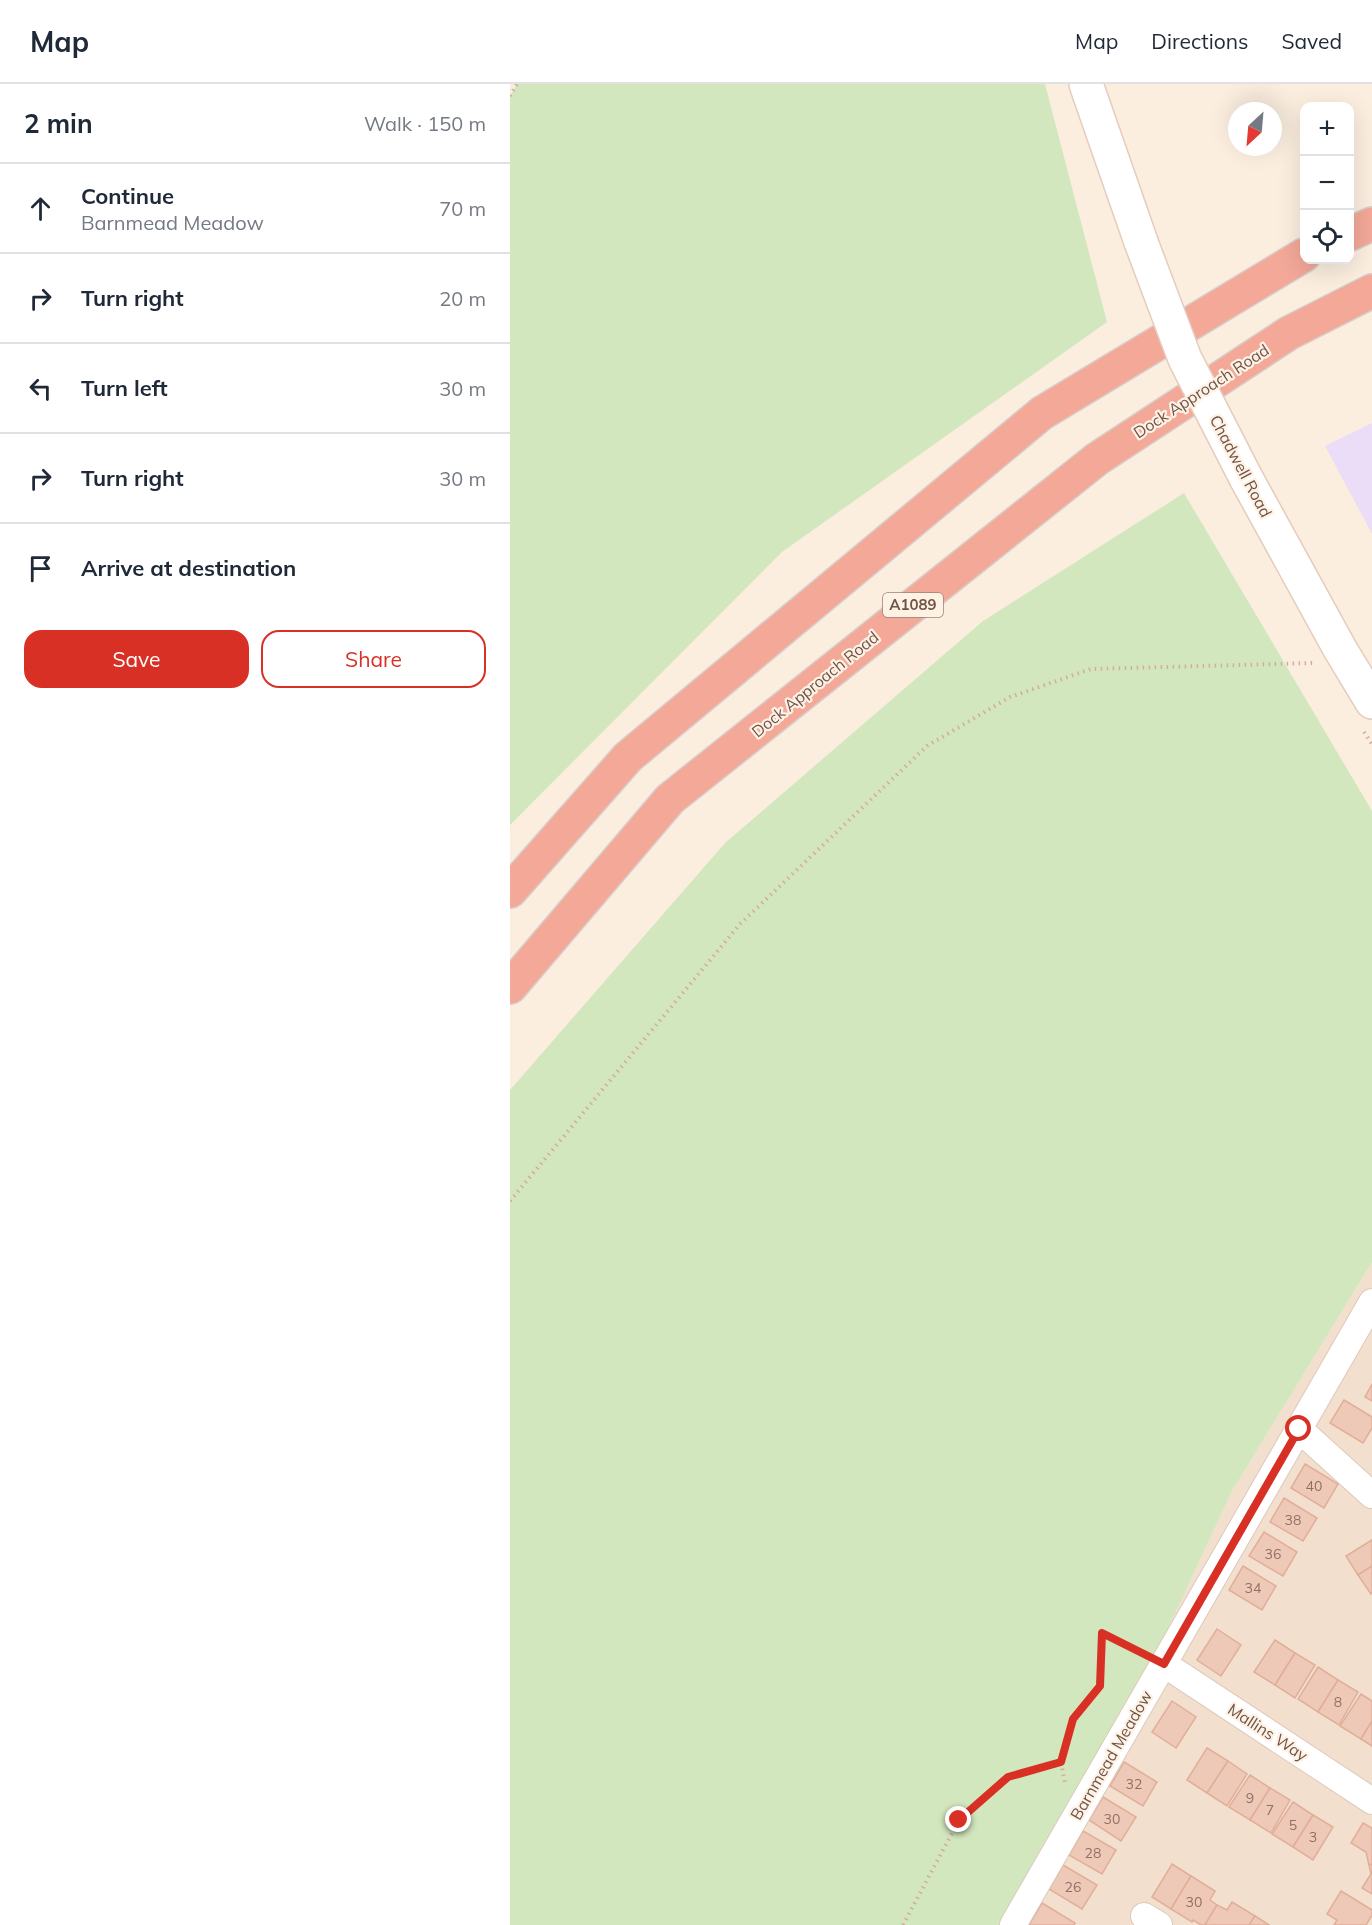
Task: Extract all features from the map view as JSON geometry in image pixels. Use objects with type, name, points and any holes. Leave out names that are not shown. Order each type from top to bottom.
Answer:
[{"type":"highway","points":[[1354,232],[1372,224]]},
{"type":"highway","points":[[510,891],[628,757],[1042,413],[1300,258]]},
{"type":"highway","name":"Dock Approach Road","points":[[510,987],[670,799],[1097,459],[1289,333],[1372,291]]},
{"type":"main road","name":"Chadwell Road","points":[[1086,84],[1185,359],[1246,478],[1340,649],[1372,702]]},
{"type":"street","name":"Barnmead Meadow","points":[[1013,1925],[1372,1302]]},
{"type":"street","points":[[1299,1429],[1372,1495]]},
{"type":"street","name":"Mallins Way","points":[[1164,1664],[1372,1801]]},
{"type":"path","points":[[510,96],[517,84]]},
{"type":"path","points":[[510,1201],[740,924],[927,746],[1010,697],[1091,669],[1321,663]]},
{"type":"path","points":[[1072,1821],[1061,1762],[1073,1719],[1100,1686],[1102,1633],[1164,1664]]},
{"type":"path","points":[[903,1925],[959,1820],[1008,1777],[1061,1762]]},
{"type":"shaded area","points":[[1372,423],[1372,534],[1325,446]]},
{"type":"shaded area","points":[[1372,1262],[1372,1925],[1000,1925],[1165,1635],[1232,1491]]},
{"type":"green space","points":[[517,84],[1045,84],[1107,322],[782,552],[510,825],[510,96]]},
{"type":"green space","points":[[1184,493],[1372,811],[1372,1262],[1232,1491],[1165,1635],[1000,1925],[510,1925],[510,1090],[725,843],[983,621]]},
{"type":"building","points":[[1372,1384],[1372,1401],[1365,1397]]},
{"type":"building","points":[[1344,1400],[1372,1417],[1372,1428],[1363,1443],[1330,1423]]},
{"type":"building","points":[[1305,1464],[1338,1484],[1324,1508],[1291,1488]]},
{"type":"building","points":[[1284,1498],[1317,1518],[1303,1541],[1270,1522]]},
{"type":"building","points":[[1264,1532],[1297,1552],[1283,1576],[1249,1556]]},
{"type":"building","points":[[1372,1540],[1372,1566],[1358,1575],[1346,1556]]},
{"type":"building","points":[[1243,1566],[1276,1586],[1262,1610],[1229,1590]]},
{"type":"building","points":[[1372,1566],[1372,1593],[1371,1594],[1358,1575]]},
{"type":"building","points":[[1217,1629],[1241,1645],[1221,1676],[1197,1660]]},
{"type":"building","points":[[1275,1640],[1295,1653],[1275,1685],[1254,1672]]},
{"type":"building","points":[[1295,1653],[1315,1665],[1295,1698],[1275,1685]]},
{"type":"building","points":[[1318,1667],[1338,1680],[1318,1712],[1298,1699]]},
{"type":"building","points":[[1338,1680],[1358,1692],[1339,1725],[1318,1712]]},
{"type":"building","points":[[1361,1694],[1372,1701],[1372,1721],[1361,1739],[1340,1726]]},
{"type":"building","points":[[1172,1701],[1196,1717],[1176,1748],[1152,1732]]},
{"type":"building","points":[[1372,1721],[1372,1746],[1361,1739]]},
{"type":"building","points":[[1207,1748],[1228,1761],[1207,1793],[1187,1780]]},
{"type":"building","points":[[1228,1761],[1247,1774],[1227,1806],[1207,1793]]},
{"type":"building","points":[[1124,1762],[1157,1782],[1143,1806],[1110,1786]]},
{"type":"building","points":[[1250,1775],[1270,1788],[1250,1820],[1229,1807]]},
{"type":"building","points":[[1270,1788],[1290,1800],[1271,1833],[1250,1820]]},
{"type":"building","points":[[1103,1797],[1136,1817],[1121,1841],[1089,1820]]},
{"type":"building","points":[[1293,1802],[1313,1815],[1293,1847],[1272,1834]]},
{"type":"building","points":[[1313,1815],[1333,1827],[1313,1860],[1293,1847]]},
{"type":"building","points":[[1363,1823],[1372,1828],[1372,1864],[1369,1865],[1366,1852],[1351,1843]]},
{"type":"building","points":[[1083,1831],[1116,1850],[1102,1874],[1069,1855]]},
{"type":"building","points":[[1172,1864],[1191,1876],[1171,1909],[1152,1897]]},
{"type":"building","points":[[1372,1864],[1372,1894],[1362,1888],[1371,1874],[1369,1865]]},
{"type":"building","points":[[1063,1865],[1097,1885],[1082,1909],[1049,1889]]},
{"type":"building","points":[[1191,1876],[1215,1891],[1210,1900],[1217,1905],[1205,1925],[1193,1920],[1192,1922],[1171,1909]]},
{"type":"building","points":[[1341,1891],[1372,1910],[1372,1915],[1366,1925],[1334,1925],[1337,1920],[1327,1914]]},
{"type":"building","points":[[1232,1902],[1255,1916],[1249,1925],[1205,1925],[1217,1905],[1227,1910]]},
{"type":"building","points":[[1042,1903],[1075,1923],[1074,1925],[1029,1925]]},
{"type":"building","points":[[1255,1916],[1269,1925],[1249,1925]]},
{"type":"route","points":[[959,1820],[1008,1777],[1061,1762],[1073,1719],[1100,1686],[1102,1633],[1164,1664],[1299,1429]]}]
